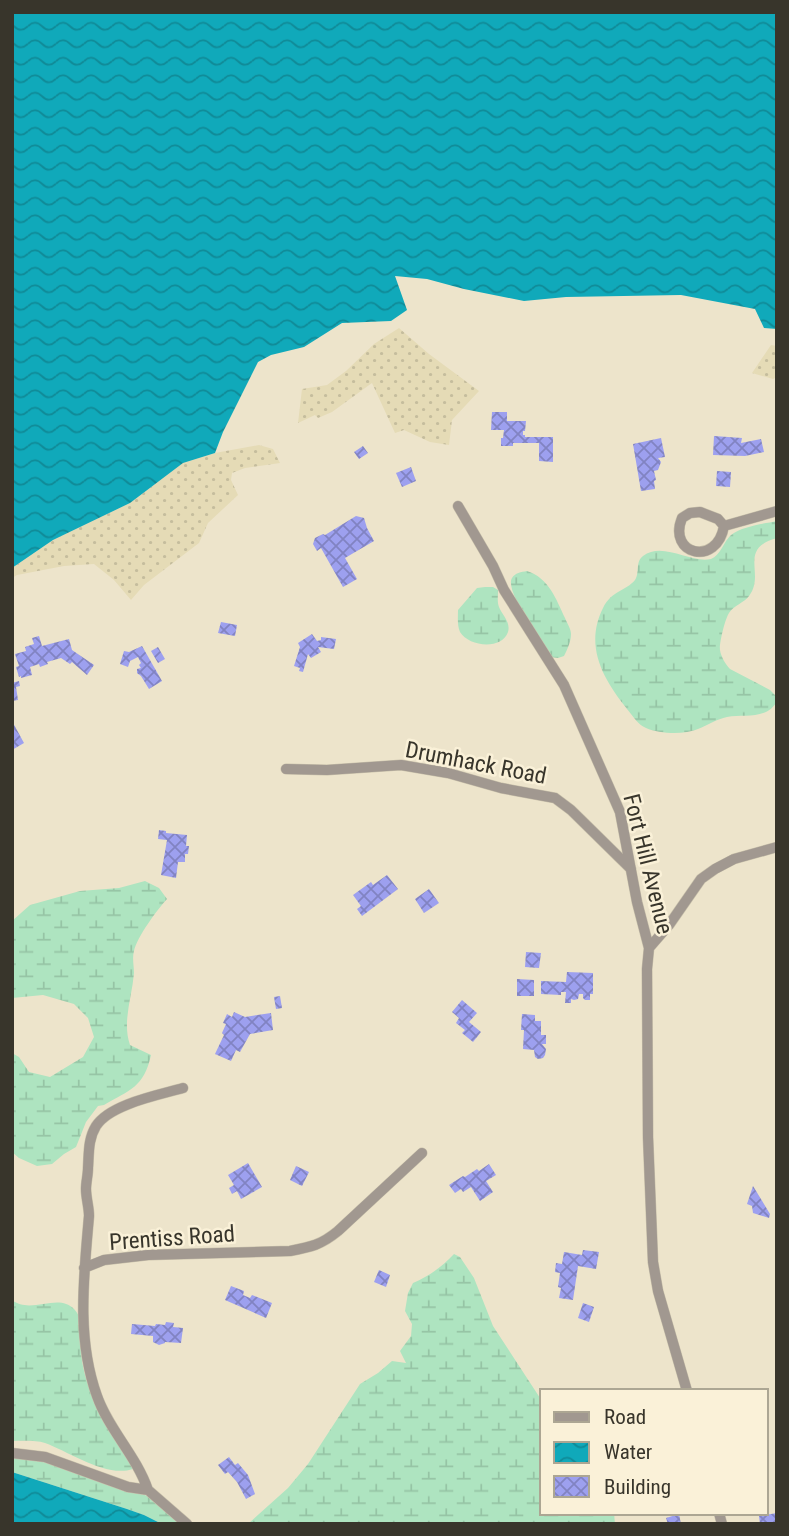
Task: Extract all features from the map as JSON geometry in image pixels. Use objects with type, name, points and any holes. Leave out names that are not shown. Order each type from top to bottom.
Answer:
[{"type":"street","name":"Fort Hill Avenue","points":[[458,506],[504,590],[564,685],[620,812],[637,902],[649,948],[648,1137],[653,1262],[658,1290],[686,1389]]},
{"type":"street","points":[[724,526],[777,511]]},
{"type":"street","points":[[690,513],[709,514],[724,526],[719,541],[712,549],[704,552],[687,548],[678,534],[682,518],[690,513]]},
{"type":"street","name":"Drumhack Road","points":[[286,769],[327,770],[401,765],[555,798],[571,810],[631,869]]},
{"type":"street","points":[[649,948],[669,925],[701,878],[734,859],[777,847]]},
{"type":"street","points":[[84,1268],[89,1212],[86,1189],[89,1149],[97,1123],[124,1106],[183,1088]]},
{"type":"street","name":"Prentiss Road","points":[[148,1490],[133,1457],[102,1410],[90,1373],[82,1295],[84,1268],[104,1260],[148,1255],[290,1251],[325,1242],[422,1153]]},
{"type":"street","points":[[12,1453],[45,1457],[128,1487],[148,1490],[187,1524]]},
{"type":"green space","points":[[777,521],[777,538],[758,549],[755,555],[753,588],[749,596],[729,613],[720,647],[730,669],[770,690],[775,695],[776,703],[760,714],[727,717],[686,732],[665,733],[643,727],[618,698],[599,662],[595,636],[603,608],[615,594],[635,580],[641,558],[651,552],[711,559],[731,535],[741,529]]},
{"type":"green space","points":[[527,571],[546,584],[569,626],[571,637],[564,656],[550,657],[513,594],[512,578]]},
{"type":"green space","points":[[493,587],[498,590],[498,605],[507,622],[508,632],[505,638],[493,644],[470,641],[460,632],[458,610],[477,588]]},
{"type":"green space","points":[[145,881],[159,888],[167,899],[143,931],[133,954],[134,973],[127,1018],[128,1036],[130,1045],[151,1055],[148,1066],[135,1086],[98,1106],[86,1122],[76,1147],[52,1164],[37,1166],[12,1152],[12,1053],[19,1057],[29,1072],[50,1077],[83,1057],[94,1037],[88,1018],[74,1004],[43,995],[12,998],[12,921],[30,905],[80,891],[119,888]]},
{"type":"green space","points":[[454,1254],[460,1257],[474,1278],[493,1326],[540,1398],[540,1515],[614,1515],[615,1524],[248,1524],[288,1488],[308,1464],[360,1384],[392,1361],[406,1363],[400,1351],[411,1336],[412,1324],[405,1311],[408,1293],[413,1283],[445,1263]]},
{"type":"green space","points":[[12,1300],[27,1305],[68,1304],[74,1309],[82,1327],[82,1361],[85,1375],[102,1414],[133,1462],[133,1469],[111,1470],[88,1463],[45,1443],[12,1441]]},
{"type":"green space","points":[[12,1458],[39,1459],[123,1486],[147,1496],[186,1524],[162,1524],[127,1509],[12,1472]]},
{"type":"sand","points":[[399,328],[479,391],[452,420],[449,445],[430,442],[404,430],[395,433],[372,383],[332,412],[318,418],[315,415],[298,423],[302,389],[327,385],[374,344]]},
{"type":"sand","points":[[771,345],[777,346],[777,377],[773,379],[752,373]]},
{"type":"sand","points":[[259,445],[273,449],[280,463],[245,468],[232,473],[231,480],[238,495],[208,523],[199,543],[144,585],[131,600],[114,580],[94,564],[64,566],[12,578],[12,568],[53,540],[130,503],[183,463],[215,453]]},
{"type":"water","points":[[12,12],[777,12],[777,329],[764,328],[755,309],[681,295],[566,297],[524,301],[427,279],[395,276],[407,310],[391,321],[342,323],[304,347],[271,355],[258,362],[215,453],[183,463],[130,503],[53,540],[12,568]]},
{"type":"water","points":[[12,1472],[127,1509],[162,1524],[12,1524]]},
{"type":"building","points":[[492,412],[507,412],[507,421],[526,421],[523,431],[525,437],[553,437],[553,462],[539,461],[539,443],[501,446],[504,430],[491,430]]},
{"type":"building","points":[[714,436],[742,438],[741,443],[761,439],[764,452],[745,456],[713,455]]},
{"type":"building","points":[[661,438],[665,457],[658,458],[661,462],[658,470],[654,471],[655,489],[641,491],[633,444]]},
{"type":"building","points":[[363,446],[368,453],[359,459],[354,452]]},
{"type":"building","points":[[411,467],[416,481],[402,487],[396,473]]},
{"type":"building","points":[[717,471],[731,472],[730,487],[716,486]]},
{"type":"building","points":[[356,516],[364,518],[374,541],[345,558],[357,579],[343,587],[321,548],[317,551],[313,544],[315,538]]},
{"type":"building","points":[[221,622],[237,625],[235,636],[218,633]]},
{"type":"building","points":[[312,634],[317,641],[321,640],[321,637],[336,639],[334,649],[318,647],[321,652],[311,658],[308,654],[303,672],[299,671],[300,668],[294,666],[300,647],[298,643]]},
{"type":"building","points":[[39,636],[42,646],[69,639],[72,650],[94,665],[87,675],[72,662],[70,664],[61,658],[40,667],[39,664],[30,667],[32,675],[19,677],[15,654],[26,651],[25,647],[34,644],[32,638]]},
{"type":"building","points":[[142,646],[162,681],[149,689],[137,673],[137,669],[141,668],[138,657],[130,661],[128,667],[120,664],[124,651],[129,652]]},
{"type":"building","points":[[158,647],[165,659],[158,663],[151,651]]},
{"type":"building","points":[[19,681],[20,686],[16,687],[18,700],[12,701],[12,683]]},
{"type":"building","points":[[12,721],[24,743],[12,750]]},
{"type":"building","points":[[159,830],[187,835],[188,854],[185,854],[185,862],[178,862],[176,878],[161,875],[167,840],[158,839]]},
{"type":"building","points":[[387,875],[398,889],[362,916],[357,909],[361,906],[353,895]]},
{"type":"building","points":[[429,889],[439,903],[424,913],[415,899]]},
{"type":"building","points":[[526,952],[541,953],[539,968],[525,967]]},
{"type":"building","points":[[567,972],[593,973],[593,994],[590,994],[590,1000],[585,1000],[583,994],[579,994],[578,999],[565,1003],[566,992],[561,992],[561,995],[541,994],[541,981],[566,982]]},
{"type":"building","points":[[517,979],[534,980],[534,996],[517,996]]},
{"type":"building","points":[[280,996],[282,1008],[276,1009],[274,997]]},
{"type":"building","points":[[462,1000],[477,1013],[469,1022],[481,1032],[473,1042],[462,1033],[465,1030],[456,1023],[459,1018],[452,1012]]},
{"type":"building","points":[[234,1012],[245,1017],[271,1013],[273,1030],[250,1034],[240,1052],[236,1050],[231,1061],[215,1054],[224,1035],[222,1033],[226,1024],[223,1023],[227,1014],[232,1017]]},
{"type":"building","points":[[522,1014],[535,1015],[535,1021],[541,1021],[541,1035],[546,1035],[546,1044],[542,1044],[546,1049],[543,1058],[535,1057],[534,1050],[523,1049]]},
{"type":"building","points":[[248,1163],[262,1187],[241,1199],[237,1191],[232,1194],[229,1188],[234,1185],[228,1175]]},
{"type":"building","points":[[489,1164],[496,1175],[486,1181],[493,1192],[480,1201],[471,1187],[455,1193],[449,1185],[477,1169],[479,1171]]},
{"type":"building","points":[[296,1166],[309,1172],[302,1186],[290,1180]]},
{"type":"building","points":[[753,1186],[770,1214],[769,1218],[753,1213],[752,1206],[747,1204]]},
{"type":"building","points":[[583,1250],[599,1252],[596,1269],[578,1266],[573,1300],[559,1298],[560,1273],[555,1272],[556,1263],[562,1264],[564,1252],[582,1255]]},
{"type":"building","points":[[379,1270],[390,1275],[386,1287],[374,1282]]},
{"type":"building","points":[[231,1286],[244,1291],[243,1295],[250,1298],[252,1295],[272,1303],[266,1318],[225,1300]]},
{"type":"building","points":[[583,1303],[594,1307],[589,1322],[578,1318]]},
{"type":"building","points":[[166,1322],[174,1323],[173,1327],[183,1328],[181,1343],[165,1342],[159,1345],[153,1342],[153,1336],[131,1334],[132,1324],[155,1326],[165,1325]]},
{"type":"building","points":[[229,1457],[248,1475],[255,1494],[246,1499],[237,1482],[218,1465]]},
{"type":"building","points":[[777,1513],[777,1524],[760,1524],[759,1516]]},
{"type":"building","points":[[679,1515],[681,1524],[668,1524],[666,1518]]}]
